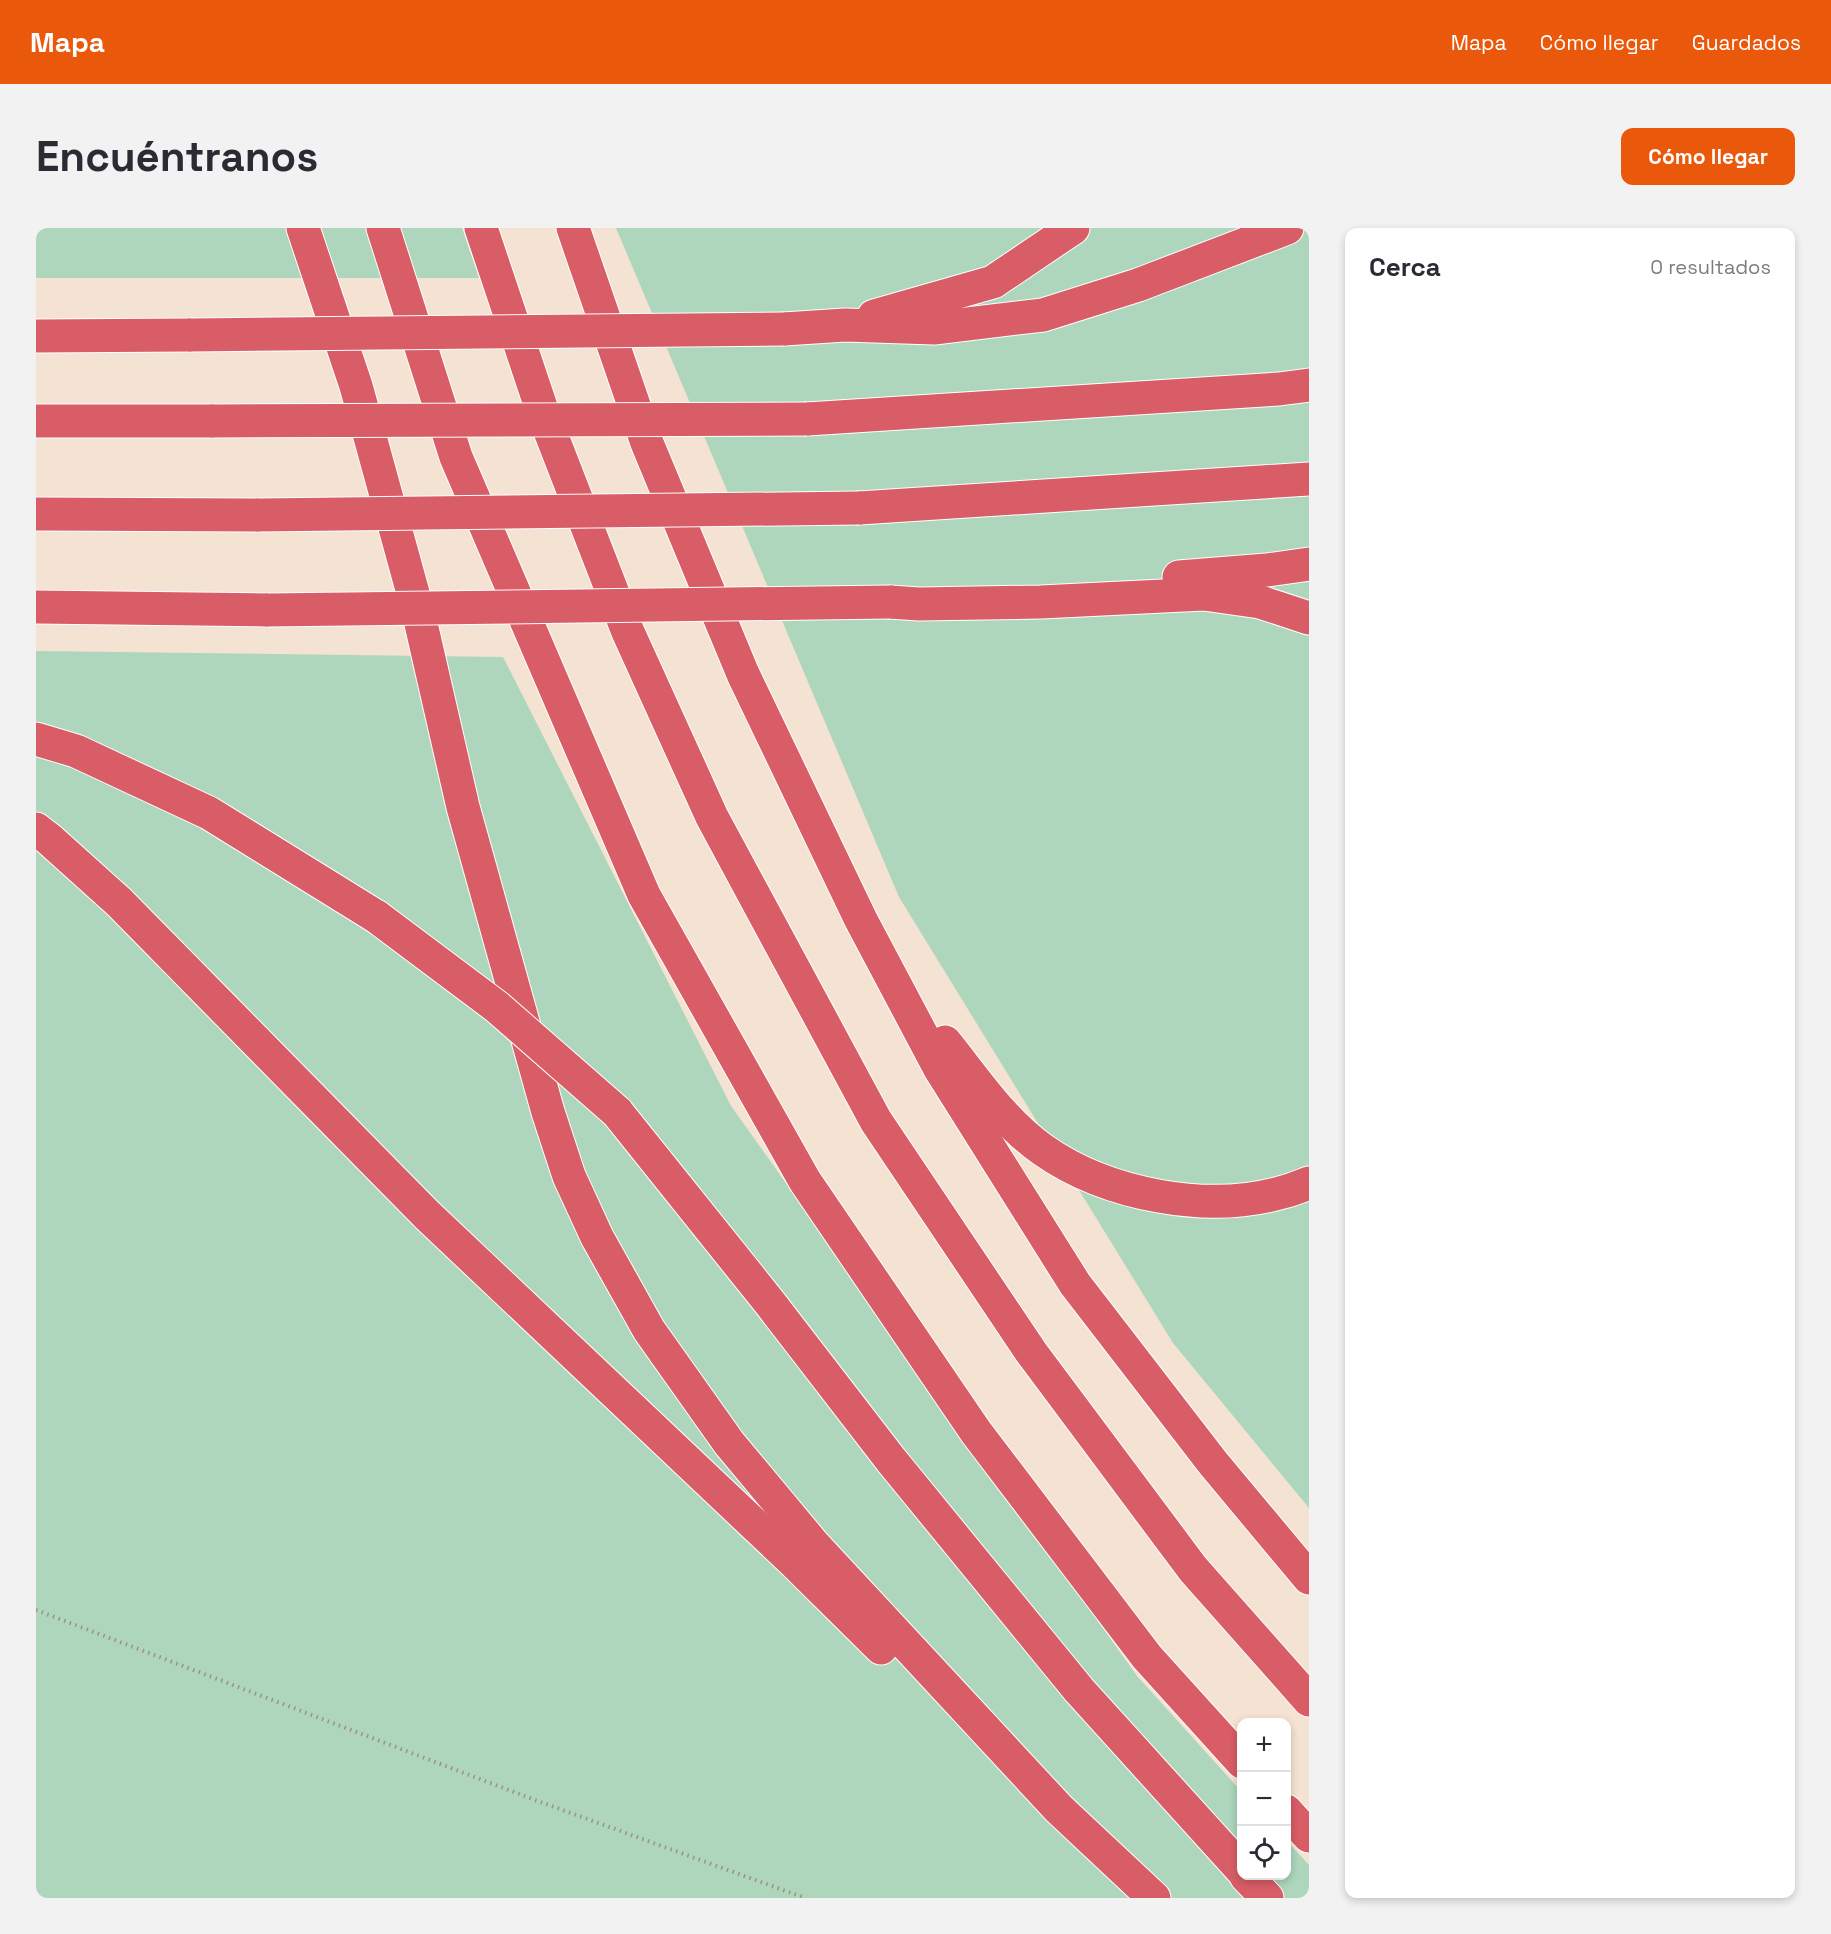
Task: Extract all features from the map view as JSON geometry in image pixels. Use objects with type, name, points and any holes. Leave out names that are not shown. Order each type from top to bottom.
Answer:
[{"type":"highway","points":[[303,228],[356,386],[416,603],[463,807],[548,1112],[569,1176],[597,1237],[649,1330],[729,1443],[814,1545],[1059,1809]]},
{"type":"highway","points":[[383,228],[456,457],[644,895],[805,1181],[976,1432],[1146,1657],[1237,1757]]},
{"type":"highway","points":[[481,228],[543,413],[628,632],[712,817],[876,1121],[1031,1352],[1179,1550],[1200,1578],[1309,1700]]},
{"type":"highway","points":[[573,228],[646,443],[743,674],[861,920],[940,1069],[1075,1284],[1213,1463],[1309,1578]]},
{"type":"highway","points":[[845,325],[993,282],[1073,228]]},
{"type":"highway","points":[[36,336],[784,330],[845,325],[934,328],[1043,315],[1138,285],[1287,228]]},
{"type":"highway","points":[[36,421],[807,419],[1279,389],[1309,385]]},
{"type":"highway","points":[[36,514],[259,515],[859,508],[1309,479]]},
{"type":"highway","points":[[890,602],[1255,571],[1309,564]]},
{"type":"highway","points":[[36,607],[268,610],[890,602],[919,604],[1041,602],[1204,594],[1260,602],[1309,618]]},
{"type":"highway","points":[[36,739],[76,751],[209,813],[377,916],[497,1007],[617,1112],[770,1303],[891,1460],[1079,1690],[1237,1864]]},
{"type":"highway","points":[[36,829],[49,838],[119,902],[427,1215],[777,1546],[912,1678],[1059,1809],[1154,1898]]},
{"type":"highway","points":[[861,920],[944,1041],[1005,1116],[1042,1150],[1086,1175],[1133,1190],[1191,1201],[1237,1200],[1283,1192],[1309,1183]]},
{"type":"highway","points":[[1291,1816],[1309,1836]]},
{"type":"highway","points":[[1251,1880],[1267,1898]]},
{"type":"path","points":[[36,1610],[535,1800],[805,1898]]},
{"type":"green space","points":[[36,228],[462,228],[479,278],[36,278]]},
{"type":"green space","points":[[616,228],[1309,228],[1309,1508],[1173,1343],[899,897]]},
{"type":"green space","points":[[36,651],[503,657],[731,1106],[1137,1676],[1237,1787],[1237,1880],[1291,1880],[1291,1845],[1309,1865],[1309,1898],[36,1898]]}]
